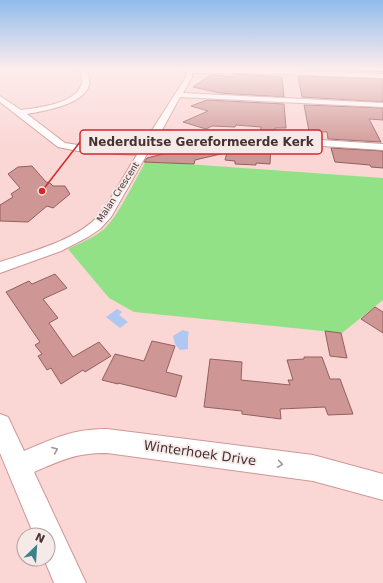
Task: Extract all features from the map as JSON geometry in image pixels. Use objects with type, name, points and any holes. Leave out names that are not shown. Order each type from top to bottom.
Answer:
[{"type":"street","points":[[20,113],[57,105],[77,96]]},
{"type":"street","name":"Malan Crescent","points":[[0,268],[78,237],[97,225],[104,217],[177,96]]},
{"type":"street","points":[[203,96],[383,105]]},
{"type":"street","points":[[0,98],[62,145],[78,148],[144,152]]},
{"type":"street","points":[[155,132],[383,147]]},
{"type":"street","points":[[0,424],[70,583]]},
{"type":"street","name":"Winterhoek Drive","points":[[19,466],[68,445],[88,441],[107,441],[313,468],[383,487]]},
{"type":"green space","points":[[146,161],[383,178],[383,300],[342,333],[134,312],[109,298],[68,249],[95,236],[108,225],[120,208]]},
{"type":"water","points":[[117,309],[122,312],[119,315],[128,322],[120,328],[106,317]]},
{"type":"water","points":[[183,330],[189,332],[188,349],[180,350],[175,344],[173,336]]},
{"type":"building","points":[[383,96],[383,102],[302,97]]},
{"type":"building","points":[[207,100],[284,104],[286,128],[275,128],[275,132],[271,132],[271,135],[260,135],[261,127],[236,125],[235,127],[212,126],[206,129],[183,122],[208,111],[191,106]]},
{"type":"building","points":[[304,105],[383,108],[383,120],[369,119],[381,142],[328,139],[327,132],[309,131]]},
{"type":"building","points":[[260,143],[271,144],[270,164],[235,164],[235,161],[225,160],[228,149],[259,151]]},
{"type":"building","points":[[187,148],[225,150],[225,153],[195,160],[194,164],[144,162],[147,158]]},
{"type":"building","points":[[331,148],[383,151],[383,168],[371,167],[370,165],[335,162]]},
{"type":"building","points":[[32,166],[46,182],[53,186],[65,186],[70,194],[53,208],[47,206],[28,222],[0,221],[0,205],[13,197],[11,194],[20,188],[8,174],[18,167]]},
{"type":"building","points":[[55,274],[67,288],[43,299],[58,318],[49,323],[73,357],[99,342],[111,356],[85,372],[83,370],[61,384],[51,368],[47,370],[38,356],[42,354],[35,345],[40,342],[6,292],[29,281],[32,284]]},
{"type":"building","points":[[375,307],[383,312],[383,333],[361,319]]},
{"type":"building","points":[[325,331],[341,333],[347,358],[330,356]]},
{"type":"building","points":[[152,341],[175,346],[166,372],[182,376],[176,397],[102,380],[115,354],[144,361]]},
{"type":"building","points":[[304,357],[322,357],[330,379],[340,379],[353,414],[328,415],[325,407],[280,409],[281,419],[242,414],[242,411],[204,407],[210,359],[242,362],[241,380],[290,385],[288,380],[293,380],[287,360],[304,359]]},
{"type":"place","name":"Nederduitse Gereformeerde Kerk","points":[[42,191]]}]
